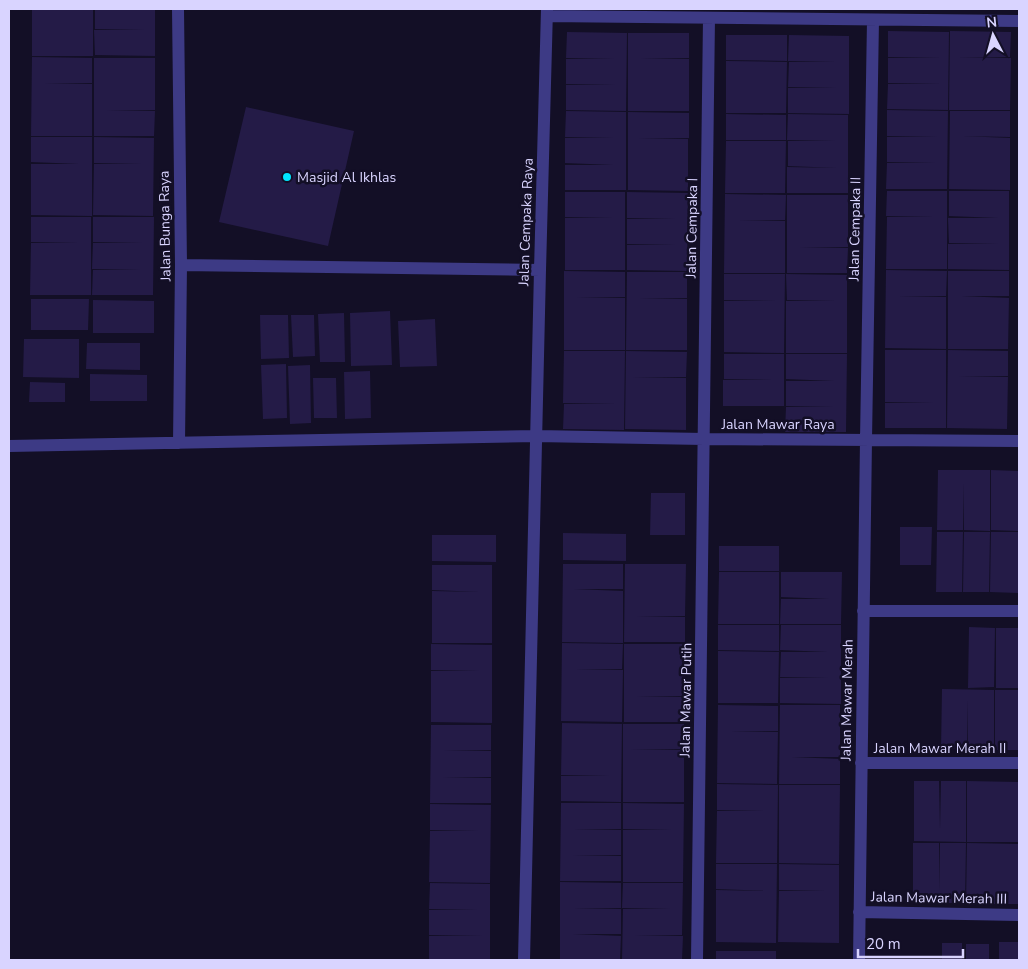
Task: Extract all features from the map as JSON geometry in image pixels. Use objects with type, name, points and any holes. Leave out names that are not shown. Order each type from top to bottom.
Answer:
[{"type":"street","name":"Jalan Bunga Raya","points":[[178,9],[181,265],[179,442]]},
{"type":"street","points":[[547,12],[709,18],[1019,21]]},
{"type":"street","name":"Jalan Cempaka Raya","points":[[524,960],[547,12]]},
{"type":"street","name":"Jalan Cempaka I","points":[[704,439],[709,18]]},
{"type":"street","name":"Jalan Cempaka II","points":[[866,440],[873,20]]},
{"type":"street","points":[[181,265],[540,270]]},
{"type":"street","name":"Jalan Mawar Raya","points":[[9,446],[536,436],[1019,441]]},
{"type":"street","name":"Jalan Mawar Putih","points":[[697,960],[704,439]]},
{"type":"street","name":"Jalan Mawar Merah","points":[[859,960],[866,440]]},
{"type":"street","points":[[863,611],[1019,611]]},
{"type":"street","name":"Jalan Mawar Merah II","points":[[861,763],[1019,764]]},
{"type":"street","name":"Jalan Mawar Merah III","points":[[859,912],[1019,914]]},
{"type":"building","points":[[32,9],[93,9],[93,56],[32,56]]},
{"type":"building","points":[[95,9],[155,9],[155,56],[95,55],[94,30],[144,30],[95,29]]},
{"type":"building","points":[[888,31],[949,32],[948,110],[887,109],[888,84],[941,84],[888,83],[888,58],[941,58],[888,57]]},
{"type":"building","points":[[950,31],[1011,32],[1010,57],[958,57],[1011,58],[1010,110],[949,110]]},
{"type":"building","points":[[567,32],[627,33],[626,111],[566,110],[566,85],[615,85],[566,84],[566,59],[614,59],[566,58]]},
{"type":"building","points":[[628,33],[689,33],[689,58],[641,58],[689,59],[689,111],[628,111]]},
{"type":"building","points":[[726,35],[787,35],[787,61],[726,60]]},
{"type":"building","points":[[789,35],[849,36],[849,114],[788,113],[788,88],[836,88],[788,87],[789,62],[836,62],[788,61]]},
{"type":"building","points":[[32,57],[92,58],[92,83],[45,83],[92,84],[92,136],[31,136]]},
{"type":"building","points":[[94,58],[155,58],[155,110],[107,110],[155,111],[154,136],[94,136]]},
{"type":"building","points":[[726,61],[787,62],[786,113],[726,113]]},
{"type":"building","name":"Masjid Al Ikhlas","points":[[246,107],[354,131],[328,246],[219,222]]},
{"type":"building","points":[[887,110],[948,111],[947,189],[886,189],[887,163],[935,163],[887,162],[887,137],[937,137],[887,136]]},
{"type":"building","points":[[566,111],[626,112],[626,190],[565,190],[565,165],[613,165],[565,163],[565,138],[613,138],[565,137]]},
{"type":"building","points":[[950,111],[1010,111],[1010,137],[962,136],[1010,138],[1010,190],[949,189]]},
{"type":"building","points":[[628,112],[689,113],[689,138],[639,138],[688,139],[688,191],[628,190]]},
{"type":"building","points":[[726,114],[786,115],[786,140],[726,140]]},
{"type":"building","points":[[788,114],[848,115],[848,193],[787,193],[787,167],[837,168],[788,166],[788,141],[835,141],[787,140]]},
{"type":"building","points":[[31,137],[92,137],[92,216],[31,215],[31,164],[79,164],[31,162]]},
{"type":"building","points":[[94,137],[154,138],[153,216],[93,215],[94,164],[141,164],[94,163]]},
{"type":"building","points":[[726,141],[786,141],[785,193],[725,193]]},
{"type":"building","points":[[887,191],[947,191],[947,269],[886,269],[887,217],[934,217],[886,216]]},
{"type":"building","points":[[949,191],[1009,191],[1009,270],[948,269],[948,244],[998,244],[949,243],[948,218],[998,218],[949,216]]},
{"type":"building","points":[[565,192],[625,192],[625,270],[565,270],[565,218],[612,218],[565,217]]},
{"type":"building","points":[[627,192],[688,193],[687,271],[627,270],[627,245],[675,245],[627,244],[627,219],[675,219],[627,218]]},
{"type":"building","points":[[725,194],[786,195],[785,220],[738,220],[785,221],[785,273],[724,273]]},
{"type":"building","points":[[787,195],[848,195],[848,247],[800,247],[848,248],[847,273],[787,273]]},
{"type":"building","points":[[31,217],[91,217],[91,295],[30,295],[31,243],[78,243],[31,242]]},
{"type":"building","points":[[93,217],[154,217],[153,295],[92,295],[93,270],[140,270],[92,269],[93,243],[142,243],[93,242]]},
{"type":"building","points":[[886,270],[947,271],[946,296],[898,296],[946,297],[946,349],[885,348]]},
{"type":"building","points":[[564,271],[625,272],[625,297],[577,297],[625,298],[625,350],[564,350]]},
{"type":"building","points":[[948,271],[1009,271],[1009,296],[961,296],[1009,298],[1008,349],[948,349]]},
{"type":"building","points":[[627,272],[687,272],[687,298],[640,298],[687,299],[687,350],[626,350]]},
{"type":"building","points":[[724,274],[785,274],[784,353],[724,352],[724,301],[777,301],[724,300]]},
{"type":"building","points":[[786,274],[847,275],[847,353],[786,353],[786,301],[836,301],[787,300]]},
{"type":"building","points":[[31,299],[89,299],[88,330],[31,330]]},
{"type":"building","points":[[93,300],[154,301],[154,333],[93,333]]},
{"type":"building","points":[[390,311],[392,365],[351,366],[350,313]]},
{"type":"building","points":[[344,313],[345,362],[320,362],[318,314]]},
{"type":"building","points":[[260,315],[288,315],[289,358],[261,359]]},
{"type":"building","points":[[291,315],[314,315],[315,356],[293,357]]},
{"type":"building","points":[[435,319],[437,366],[400,367],[398,321]]},
{"type":"building","points":[[24,339],[79,339],[79,378],[23,377]]},
{"type":"building","points":[[87,343],[140,343],[140,370],[86,369]]},
{"type":"building","points":[[885,350],[946,350],[946,428],[885,428],[885,403],[933,403],[885,402]]},
{"type":"building","points":[[948,350],[1008,351],[1008,376],[959,376],[1008,377],[1007,429],[947,428]]},
{"type":"building","points":[[564,351],[625,351],[624,430],[563,429],[564,404],[616,404],[563,403]]},
{"type":"building","points":[[626,351],[687,352],[686,377],[633,377],[686,378],[686,430],[625,429]]},
{"type":"building","points":[[724,354],[784,354],[784,406],[723,406],[723,380],[773,380],[724,379]]},
{"type":"building","points":[[786,354],[847,354],[846,432],[785,432],[786,407],[833,407],[786,406],[786,381],[834,381],[786,379]]},
{"type":"building","points":[[286,364],[287,418],[263,419],[261,365]]},
{"type":"building","points":[[310,365],[311,423],[290,424],[288,366]]},
{"type":"building","points":[[370,371],[371,418],[345,419],[344,372]]},
{"type":"building","points":[[90,374],[147,375],[147,401],[90,401]]},
{"type":"building","points":[[313,378],[336,378],[337,418],[314,418]]},
{"type":"building","points":[[30,382],[65,383],[65,402],[29,402]]},
{"type":"building","points":[[938,470],[990,470],[990,531],[964,530],[963,483],[963,530],[937,530]]},
{"type":"building","points":[[991,470],[1019,471],[1019,531],[991,530]]},
{"type":"building","points":[[651,493],[685,493],[685,535],[650,535]]},
{"type":"building","points":[[900,527],[932,527],[931,565],[900,565]]},
{"type":"building","points":[[937,532],[963,532],[962,592],[936,592]]},
{"type":"building","points":[[964,532],[990,532],[989,592],[963,592]]},
{"type":"building","points":[[991,532],[1019,532],[1019,593],[990,592]]},
{"type":"building","points":[[563,533],[626,534],[626,561],[563,560]]},
{"type":"building","points":[[432,535],[496,535],[496,562],[432,561]]},
{"type":"building","points":[[719,546],[779,546],[779,571],[719,571]]},
{"type":"building","points":[[563,564],[623,564],[623,589],[574,589],[623,591],[623,643],[562,642]]},
{"type":"building","points":[[625,564],[686,564],[685,616],[637,616],[685,617],[685,642],[624,642]]},
{"type":"building","points":[[432,565],[492,565],[492,643],[432,643],[432,591],[480,592],[432,590]]},
{"type":"building","points":[[719,572],[779,572],[779,624],[718,624]]},
{"type":"building","points":[[781,572],[842,572],[841,624],[780,624],[781,599],[829,599],[781,597]]},
{"type":"building","points":[[718,625],[779,625],[779,651],[718,650]]},
{"type":"building","points":[[781,625],[841,625],[841,704],[780,703],[780,678],[828,678],[780,677],[781,652],[828,652],[780,650]]},
{"type":"building","points":[[969,627],[995,628],[994,687],[968,688]]},
{"type":"building","points":[[996,628],[1019,628],[1019,688],[996,688]]},
{"type":"building","points":[[562,643],[623,644],[622,669],[575,669],[623,670],[622,722],[561,721]]},
{"type":"building","points":[[431,644],[492,645],[492,723],[431,722],[431,671],[479,671],[431,670]]},
{"type":"building","points":[[624,644],[685,644],[685,696],[637,696],[685,697],[685,722],[624,722]]},
{"type":"building","points":[[718,651],[779,652],[778,703],[718,703]]},
{"type":"building","points":[[942,689],[994,690],[994,749],[968,750],[968,700],[967,749],[941,749]]},
{"type":"building","points":[[995,690],[1019,690],[1019,750],[995,750]]},
{"type":"building","points":[[718,705],[778,706],[778,731],[730,731],[778,732],[777,784],[717,783]]},
{"type":"building","points":[[780,705],[840,705],[840,757],[792,757],[840,759],[840,784],[779,784]]},
{"type":"building","points":[[562,723],[622,724],[621,802],[561,801],[561,776],[609,776],[561,775]]},
{"type":"building","points":[[623,724],[684,724],[684,749],[631,749],[684,750],[684,802],[623,802]]},
{"type":"building","points":[[431,725],[491,725],[491,750],[444,750],[491,751],[491,777],[443,777],[491,778],[491,803],[430,803]]},
{"type":"building","points":[[914,781],[939,781],[940,829],[941,781],[966,781],[966,842],[914,841]]},
{"type":"building","points":[[967,781],[1019,782],[1019,842],[967,842]]},
{"type":"building","points":[[717,784],[778,785],[777,863],[716,863],[717,811],[764,811],[717,810]]},
{"type":"building","points":[[779,785],[840,785],[839,864],[779,863]]},
{"type":"building","points":[[561,803],[621,803],[621,829],[573,829],[621,830],[621,855],[573,855],[621,856],[621,881],[560,881]]},
{"type":"building","points":[[623,803],[684,804],[683,882],[623,882],[623,830],[671,830],[623,829]]},
{"type":"building","points":[[430,804],[491,805],[490,883],[429,882],[430,831],[478,831],[430,830]]},
{"type":"building","points":[[913,843],[939,843],[940,891],[940,843],[966,843],[965,903],[913,903]]},
{"type":"building","points":[[967,843],[1019,844],[1018,904],[966,904]]},
{"type":"building","points":[[716,864],[777,864],[776,943],[716,942],[716,890],[769,891],[716,889]]},
{"type":"building","points":[[779,864],[839,865],[839,943],[778,942],[779,891],[826,891],[779,890]]},
{"type":"building","points":[[560,882],[621,883],[621,908],[573,908],[621,909],[621,934],[573,934],[621,936],[620,960],[560,960]]},
{"type":"building","points":[[430,883],[490,884],[490,960],[429,960],[429,936],[482,936],[429,935],[429,910],[477,910],[429,909]]},
{"type":"building","points":[[623,883],[683,883],[682,935],[635,935],[683,936],[682,960],[622,960],[623,909],[670,909],[622,908]]},
{"type":"building","points":[[999,942],[1019,942],[1019,960],[999,960]]},
{"type":"building","points":[[942,943],[962,943],[962,960],[942,960]]},
{"type":"building","points":[[966,944],[989,944],[989,960],[966,960]]},
{"type":"building","points":[[716,951],[776,951],[776,960],[716,960]]},
{"type":"place","name":"Masjid Al Ikhlas","points":[[287,177]]}]
